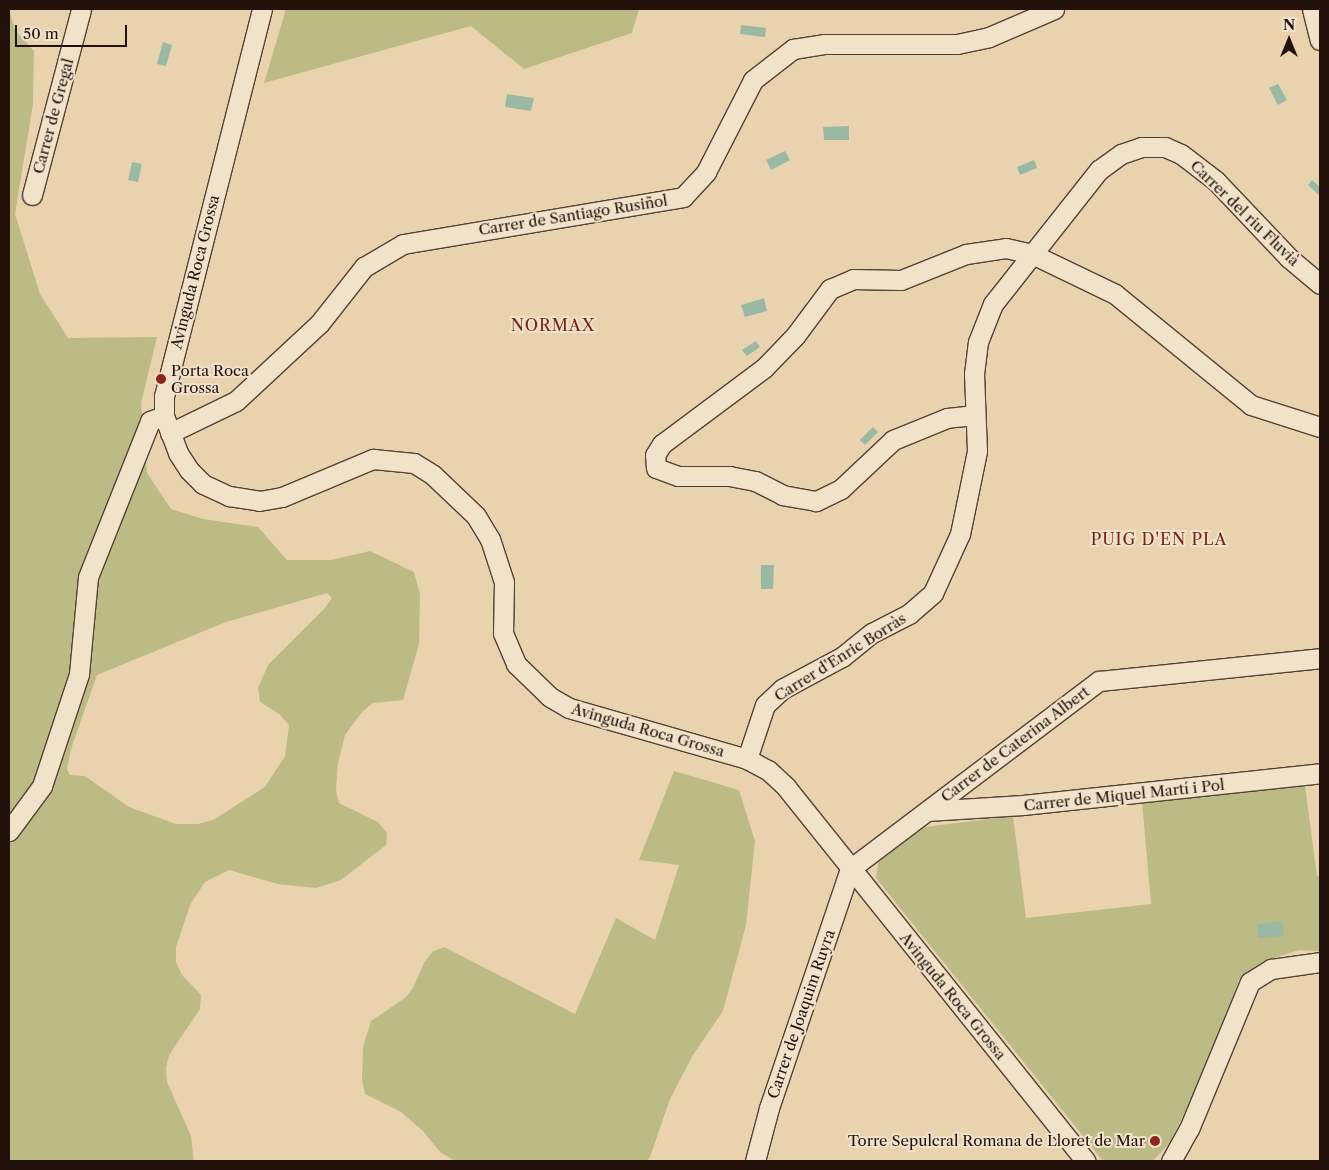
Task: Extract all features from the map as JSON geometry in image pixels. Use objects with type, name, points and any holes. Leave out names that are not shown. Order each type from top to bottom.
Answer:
[{"type":"street","name":"Carrer de Gregal","points":[[32,195],[81,9]]},
{"type":"street","name":"Avinguda Roca Grossa","points":[[262,9],[164,396],[167,425],[178,453],[203,484],[229,496],[259,501],[282,496],[373,459],[414,463],[433,475],[476,516],[490,538],[504,582],[503,633],[506,645],[516,664],[550,697],[568,708],[747,759],[768,770],[786,787],[1078,1158]]},
{"type":"street","name":"Carrer de Santiago Rusiñol","points":[[9,831],[42,786],[79,674],[88,577],[150,421],[167,425],[236,401],[319,324],[364,267],[403,244],[682,197],[706,172],[752,80],[793,49],[824,44],[957,44],[989,37],[1054,9]]},
{"type":"street","points":[[1312,9],[1320,40]]},
{"type":"street","name":"Carrer del riu Fluvià","points":[[1032,254],[1099,170],[1121,154],[1141,147],[1165,147],[1195,162],[1289,258],[1320,284]]},
{"type":"street","points":[[975,415],[947,418],[893,440],[841,489],[816,500],[783,495],[755,481],[730,476],[678,476],[656,468],[655,455],[662,444],[764,368],[795,336],[830,290],[853,280],[901,280],[966,254],[1006,248],[1032,254],[1115,294],[1251,405],[1320,426]]},
{"type":"street","name":"Carrer d'Enric Borràs","points":[[747,759],[764,705],[782,689],[842,657],[872,633],[909,614],[933,593],[960,534],[977,451],[974,374],[978,342],[994,304],[1032,254]]},
{"type":"street","name":"Carrer de Caterina Albert","points":[[850,868],[1099,681],[1320,658]]},
{"type":"street","name":"Carrer de Miquel Martí i Pol","points":[[927,811],[1023,805],[1320,774]]},
{"type":"street","name":"Carrer de Joaquim Ruyra","points":[[755,1161],[769,1108],[850,868]]},
{"type":"street","points":[[1170,1161],[1189,1129],[1250,982],[1271,969],[1320,962]]},
{"type":"shaded area","points":[[9,9],[15,30],[34,51],[33,104],[15,214],[40,294],[68,338],[157,337],[141,403],[147,473],[171,509],[203,519],[258,527],[287,560],[331,560],[370,551],[414,572],[420,594],[419,644],[403,700],[373,703],[362,712],[345,735],[338,763],[336,790],[339,803],[378,822],[387,833],[386,845],[341,880],[316,888],[278,884],[229,870],[205,882],[190,905],[176,947],[176,962],[182,975],[201,995],[200,1009],[169,1055],[166,1068],[167,1082],[191,1136],[194,1161],[9,1161]],"holes":[[[327,593],[332,598],[324,609],[268,665],[258,688],[260,702],[279,714],[289,725],[285,756],[265,787],[213,820],[198,824],[176,824],[129,807],[85,776],[70,775],[67,769],[71,749],[97,675],[226,622]]]},
{"type":"shaded area","points":[[286,9],[639,9],[632,33],[524,69],[471,26],[264,83]]},
{"type":"shaded area","points":[[741,25],[766,28],[765,37],[740,34]]},
{"type":"shaded area","points":[[163,42],[172,45],[166,66],[157,64]]},
{"type":"shaded area","points":[[1278,84],[1287,100],[1278,105],[1269,88]]},
{"type":"shaded area","points":[[507,94],[534,98],[531,111],[505,107]]},
{"type":"shaded area","points":[[849,126],[849,140],[824,140],[823,127]]},
{"type":"shaded area","points":[[785,151],[790,160],[771,170],[766,160]]},
{"type":"shaded area","points":[[1034,160],[1037,168],[1020,175],[1017,167]]},
{"type":"shaded area","points":[[132,162],[142,164],[138,182],[128,180]]},
{"type":"shaded area","points":[[1312,180],[1320,187],[1320,196],[1308,185]]},
{"type":"shaded area","points":[[764,298],[767,311],[745,317],[741,305]]},
{"type":"shaded area","points":[[756,341],[760,347],[747,356],[742,350]]},
{"type":"shaded area","points":[[873,427],[878,432],[865,445],[860,440]]},
{"type":"shaded area","points":[[761,565],[774,565],[773,589],[761,589]]},
{"type":"shaded area","points":[[674,771],[739,790],[755,841],[746,925],[723,1011],[693,1055],[670,1099],[650,1157],[647,1161],[455,1161],[440,1152],[423,1131],[401,1112],[365,1094],[362,1080],[363,1047],[371,1021],[405,998],[413,988],[424,963],[432,952],[444,947],[575,1014],[616,918],[655,940],[679,865],[639,860]]},
{"type":"shaded area","points":[[1305,786],[1317,876],[1320,877],[1320,951],[1299,950],[1268,960],[1239,980],[1213,1049],[1185,1112],[1169,1144],[1153,1161],[1103,1161],[876,878],[879,859],[925,827],[1013,816],[1026,918],[1151,904],[1142,802]]},
{"type":"shaded area","points":[[1282,921],[1284,936],[1258,938],[1257,924]]},
{"type":"place","name":"Porta Roca Grossa","points":[[161,379]]},
{"type":"place","name":"Torre Sepulcral Romana de Lloret de Mar","points":[[1155,1141]]},
{"type":"district","name":"NORMAX","points":[[553,325]]},
{"type":"district","name":"PUIG D'EN PLA","points":[[1159,539]]}]
